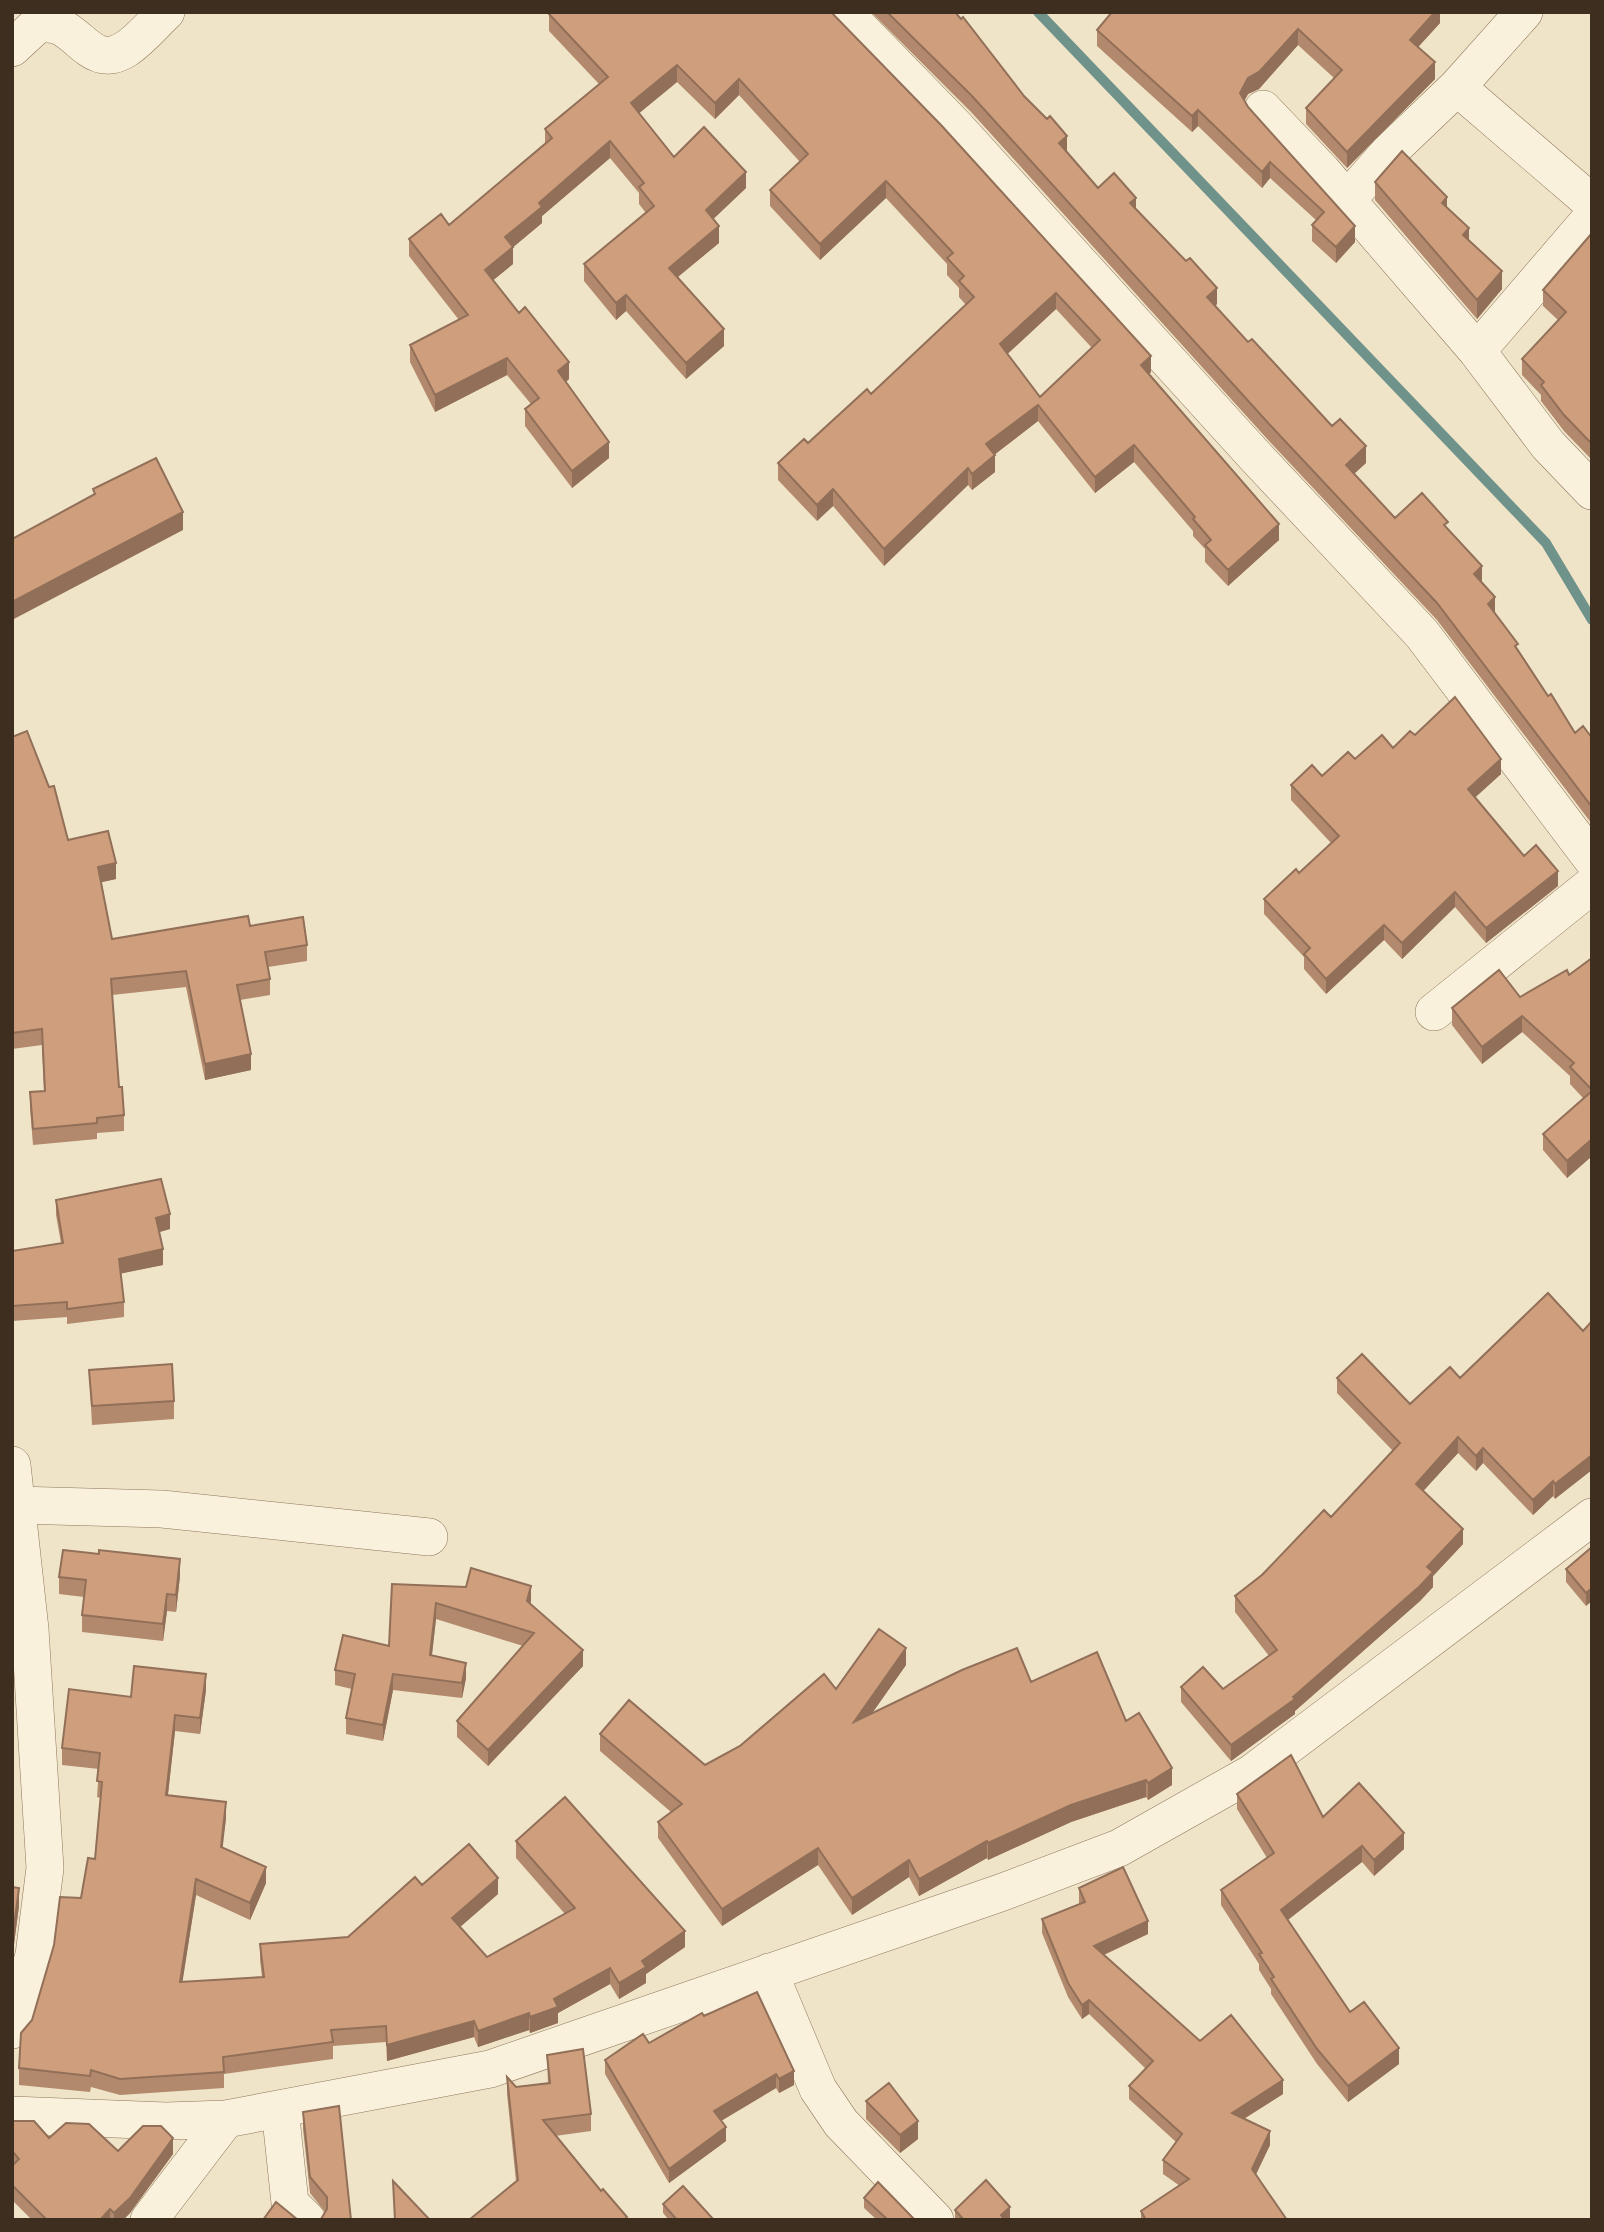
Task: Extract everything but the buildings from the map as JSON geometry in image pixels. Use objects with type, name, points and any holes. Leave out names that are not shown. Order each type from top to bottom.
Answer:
[{"type":"street","points":[[12,48],[37,18],[60,26],[96,55],[110,57],[127,49],[166,12]]},
{"type":"street","points":[[844,12],[956,127],[1255,456],[1422,634],[1592,859]]},
{"type":"street","points":[[1346,201],[1389,152],[1457,87],[1524,12]]},
{"type":"street","points":[[1457,87],[1591,217],[1477,351]]},
{"type":"street","points":[[1263,109],[1477,351],[1548,445],[1591,489]]},
{"type":"street","points":[[1434,1012],[1592,885]]},
{"type":"street","points":[[12,1465],[30,1629],[45,1868],[34,1955],[12,2030]]},
{"type":"street","points":[[16,1505],[162,1509],[429,1537]]},
{"type":"street","points":[[12,2115],[166,2121],[226,2119],[490,2068],[1119,1848],[1252,1773],[1592,1517]]},
{"type":"street","points":[[769,1972],[818,2089],[841,2123],[935,2220]]},
{"type":"street","points":[[280,2109],[290,2203],[307,2220]]},
{"type":"street","points":[[149,2220],[226,2119]]},
{"type":"waterway","points":[[1038,12],[1546,543],[1592,620]]}]
